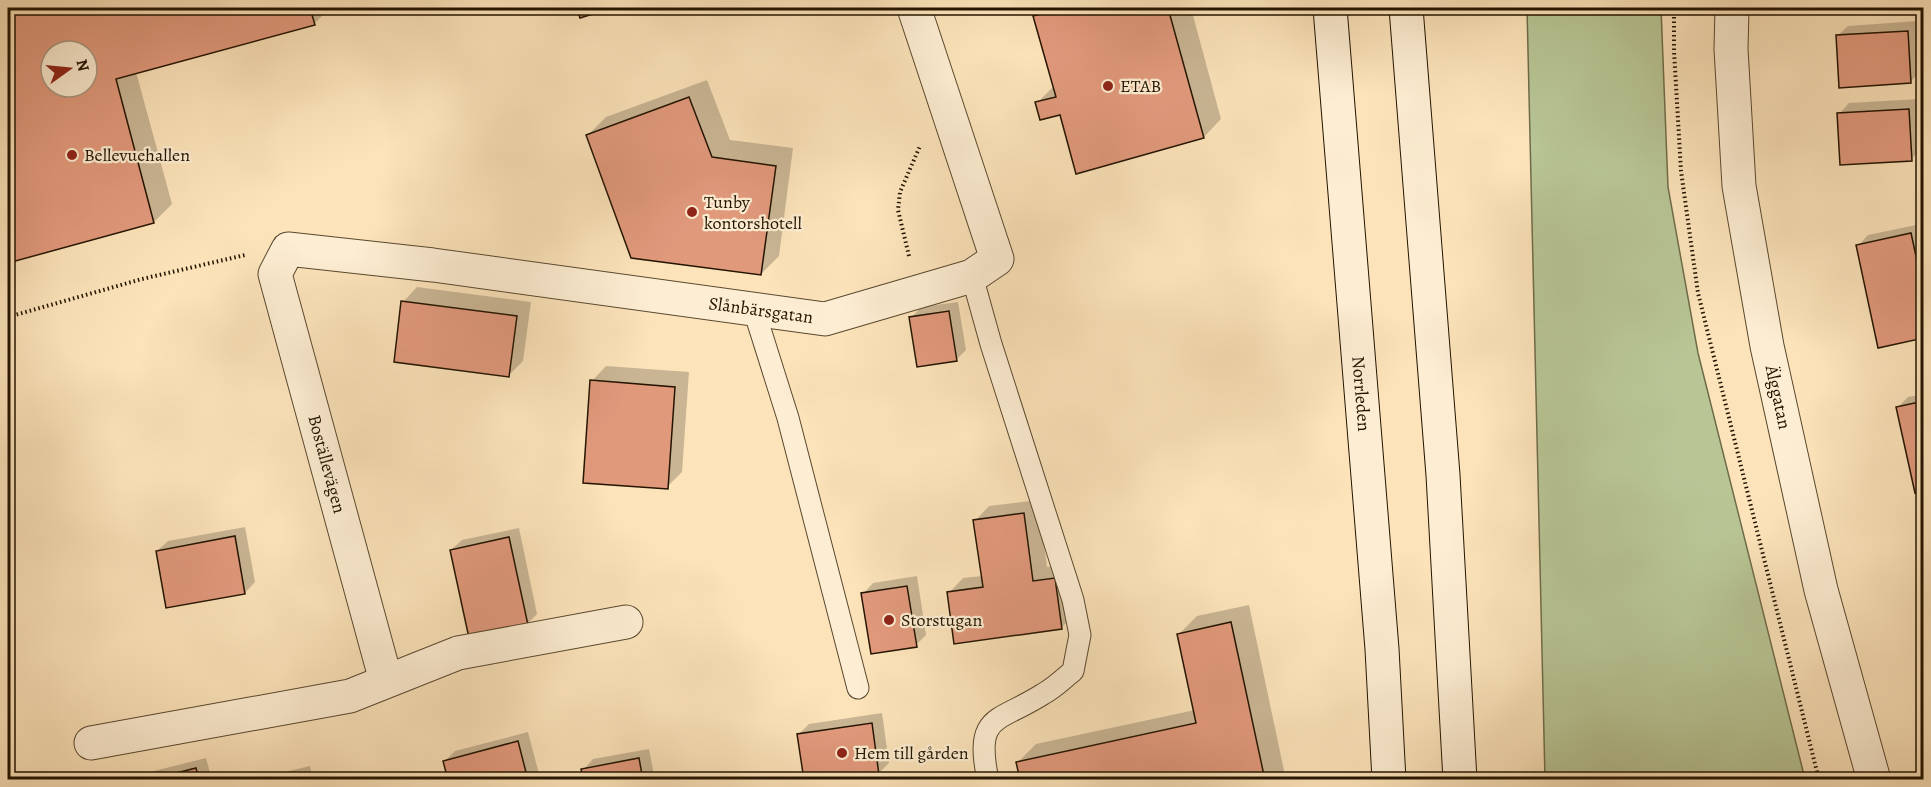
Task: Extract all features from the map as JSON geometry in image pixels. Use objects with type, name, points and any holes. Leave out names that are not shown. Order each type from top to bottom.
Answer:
[{"type":"street","name":"Slånbärsgatan","points":[[282,261],[433,265],[753,307],[825,319],[972,276],[997,259],[914,8]]},
{"type":"street","name":"Norrleden","points":[[1330,8],[1380,614],[1389,780]]},
{"type":"street","points":[[1406,8],[1443,475],[1460,780]]},
{"type":"street","name":"Älggatan","points":[[1732,8],[1731,49],[1739,186],[1765,335],[1821,590],[1874,780]]},
{"type":"street","name":"Boställevägen","points":[[282,261],[387,681]]},
{"type":"street","points":[[91,743],[350,696],[458,653],[626,622]]},
{"type":"lane","points":[[972,276],[991,344],[1073,600],[1080,635],[1073,671],[1043,695],[1006,712],[990,725],[982,751],[988,780]]},
{"type":"lane","points":[[753,307],[788,418],[858,688]]},
{"type":"path","points":[[1674,8],[1674,51],[1681,171],[1698,293],[1819,780]]},
{"type":"path","points":[[920,140],[920,150],[900,192],[898,210],[920,291]]},
{"type":"path","points":[[8,317],[142,279],[249,254],[282,261]]},
{"type":"green space","points":[[1527,8],[1661,8],[1668,187],[1698,353],[1805,779],[1545,779]]},
{"type":"building","name":"Bellevuehallen","points":[[8,8],[310,8],[315,25],[116,79],[154,223],[8,263]]},
{"type":"building","points":[[577,8],[612,8],[580,18]]},
{"type":"building","points":[[1062,8],[1168,8],[1204,138],[1076,174],[1060,115],[1040,120],[1035,102],[1056,97],[1033,16]]},
{"type":"building","points":[[1908,31],[1911,83],[1839,88],[1836,35]]},
{"type":"building","name":"Tunby kontorshotell","points":[[689,97],[712,157],[776,166],[761,275],[631,258],[586,135]]},
{"type":"building","points":[[1909,109],[1912,161],[1840,165],[1837,113]]},
{"type":"building","points":[[1911,233],[1924,293],[1924,338],[1878,348],[1856,245]]},
{"type":"building","points":[[401,301],[517,316],[509,377],[394,362]]},
{"type":"building","points":[[949,311],[957,361],[917,367],[909,317]]},
{"type":"building","points":[[590,380],[675,387],[668,489],[583,483]]},
{"type":"building","points":[[1924,401],[1924,491],[1915,493],[1896,407]]},
{"type":"building","points":[[1024,513],[1033,581],[1055,578],[1062,629],[954,644],[947,592],[983,587],[973,520]]},
{"type":"building","points":[[235,536],[245,594],[166,608],[156,551]]},
{"type":"building","points":[[509,537],[528,625],[469,638],[450,550]]},
{"type":"building","name":"Storstugan","points":[[907,586],[917,647],[871,654],[861,593]]},
{"type":"building","points":[[1231,622],[1265,780],[1020,780],[1016,762],[1196,723],[1177,634]]},
{"type":"building","points":[[872,723],[879,775],[847,780],[804,780],[797,734]]},
{"type":"building","points":[[518,741],[528,780],[448,780],[443,761]]},
{"type":"building","points":[[639,758],[643,780],[583,780],[581,769]]},
{"type":"building","points":[[196,768],[199,780],[149,780]]},
{"type":"place","name":"ETAB","points":[[1108,86]]},
{"type":"place","name":"Bellevuehallen","points":[[72,155]]},
{"type":"place","name":"Tunby kontorshotell","points":[[692,212]]},
{"type":"place","name":"Storstugan","points":[[889,620]]},
{"type":"place","name":"Hem till gården","points":[[842,753]]}]
